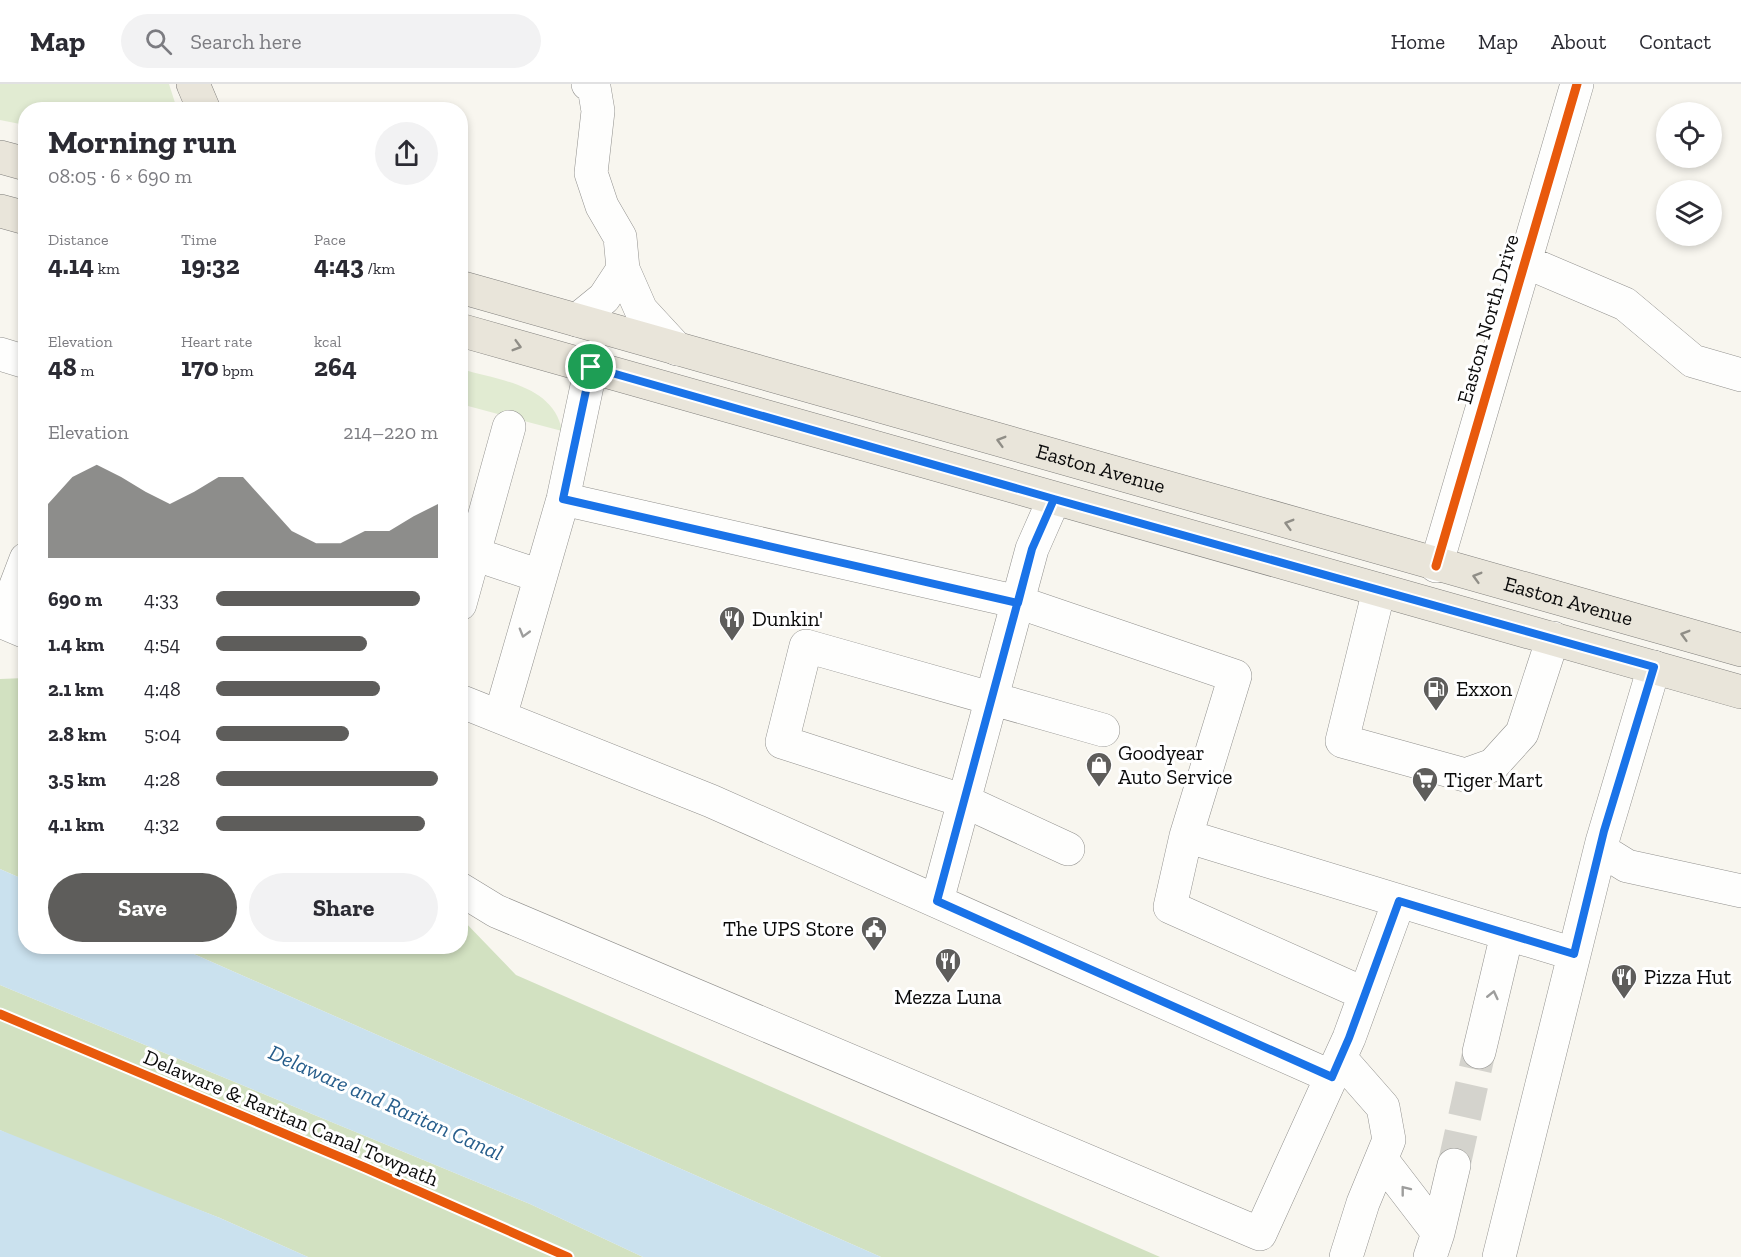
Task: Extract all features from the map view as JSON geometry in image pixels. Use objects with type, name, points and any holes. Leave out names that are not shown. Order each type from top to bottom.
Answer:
[{"type":"main road","points":[[193,84],[201,102]]},
{"type":"main road","points":[[0,157],[18,162]]},
{"type":"main road","points":[[0,211],[18,216]]},
{"type":"main road","points":[[468,281],[520,303]]},
{"type":"main road","name":"Easton Avenue","points":[[468,289],[1436,566],[1741,650]]},
{"type":"main road","name":"Easton Avenue","points":[[468,332],[1741,692]]},
{"type":"street","points":[[588,84],[594,87],[598,111],[591,173],[602,206],[620,237],[623,269],[641,310],[677,349]]},
{"type":"street","name":"Easton North Drive","points":[[1436,566],[1577,84]]},
{"type":"street","points":[[1524,261],[1625,304],[1693,361],[1741,375]]},
{"type":"street","points":[[577,320],[604,298],[623,269]]},
{"type":"street","points":[[0,354],[18,360]]},
{"type":"street","points":[[500,717],[563,499],[591,367]]},
{"type":"street","points":[[468,575],[509,427]]},
{"type":"street","points":[[563,499],[1018,603],[1235,676],[1186,836],[1170,907],[1365,994]]},
{"type":"street","points":[[937,901],[1032,549],[1054,499]]},
{"type":"street","points":[[474,554],[540,576]]},
{"type":"street","points":[[9,625],[18,590]]},
{"type":"street","points":[[1378,590],[1342,741],[1465,775],[1493,765],[1522,733],[1553,639]]},
{"type":"street","points":[[1068,849],[964,801],[782,742],[806,646],[1103,730]]},
{"type":"street","points":[[1499,1257],[1602,842],[1654,667]]},
{"type":"street","points":[[468,704],[711,801],[937,901],[1336,1067],[1383,1107],[1389,1140],[1363,1203],[1346,1257]]},
{"type":"street","points":[[1186,836],[1574,954]]},
{"type":"street","points":[[1602,842],[1606,853],[1627,867],[1741,891]]},
{"type":"street","points":[[468,894],[507,916],[1260,1233],[1336,1067],[1399,901]]},
{"type":"street","points":[[1479,1052],[1507,934]]},
{"type":"street","points":[[1382,1160],[1434,1245]]},
{"type":"street","points":[[1434,1245],[1454,1165]]},
{"type":"green space","points":[[0,84],[169,84],[175,102],[18,102],[18,124],[0,120]]},
{"type":"green space","points":[[468,371],[507,381],[536,394],[548,403],[557,416],[562,431],[468,406]]},
{"type":"green space","points":[[18,678],[18,877],[0,869],[0,679]]},
{"type":"green space","points":[[468,925],[516,975],[1160,1257],[881,1257],[194,954],[468,954]]},
{"type":"green space","points":[[0,985],[530,1204],[643,1257],[308,1257],[220,1218],[26,1143],[0,1130]]},
{"type":"water","name":"Delaware and Raritan Canal","points":[[0,869],[18,877],[18,954],[194,954],[881,1257],[643,1257],[530,1204],[0,985]]},
{"type":"water","points":[[0,1130],[220,1218],[308,1257],[0,1257]]},
{"type":"tunnel","points":[[1454,1165],[1479,1052]]},
{"type":"cycle path","points":[[1436,566],[1577,84]]},
{"type":"cycle path","name":"Delaware & Raritan Canal Towpath","points":[[0,1014],[366,1168],[568,1257]]},
{"type":"place","name":"Dunkin'","points":[[732,642]]},
{"type":"place","name":"Exxon","points":[[1436,712]]},
{"type":"place","name":"Goodyear Auto Service","points":[[1099,788]]},
{"type":"place","name":"Tiger Mart","points":[[1425,803]]},
{"type":"place","name":"The UPS Store","points":[[874,952]]},
{"type":"place","name":"Mezza Luna","points":[[948,984]]},
{"type":"place","name":"Pizza Hut","points":[[1624,1000]]},
{"type":"route","points":[[591,367],[563,499],[1018,603],[1032,549],[1054,499],[1654,667],[1604,831],[1574,954],[1399,901],[1349,1038],[1332,1077],[937,901],[992,699],[1032,549],[1054,499],[591,367]]}]
